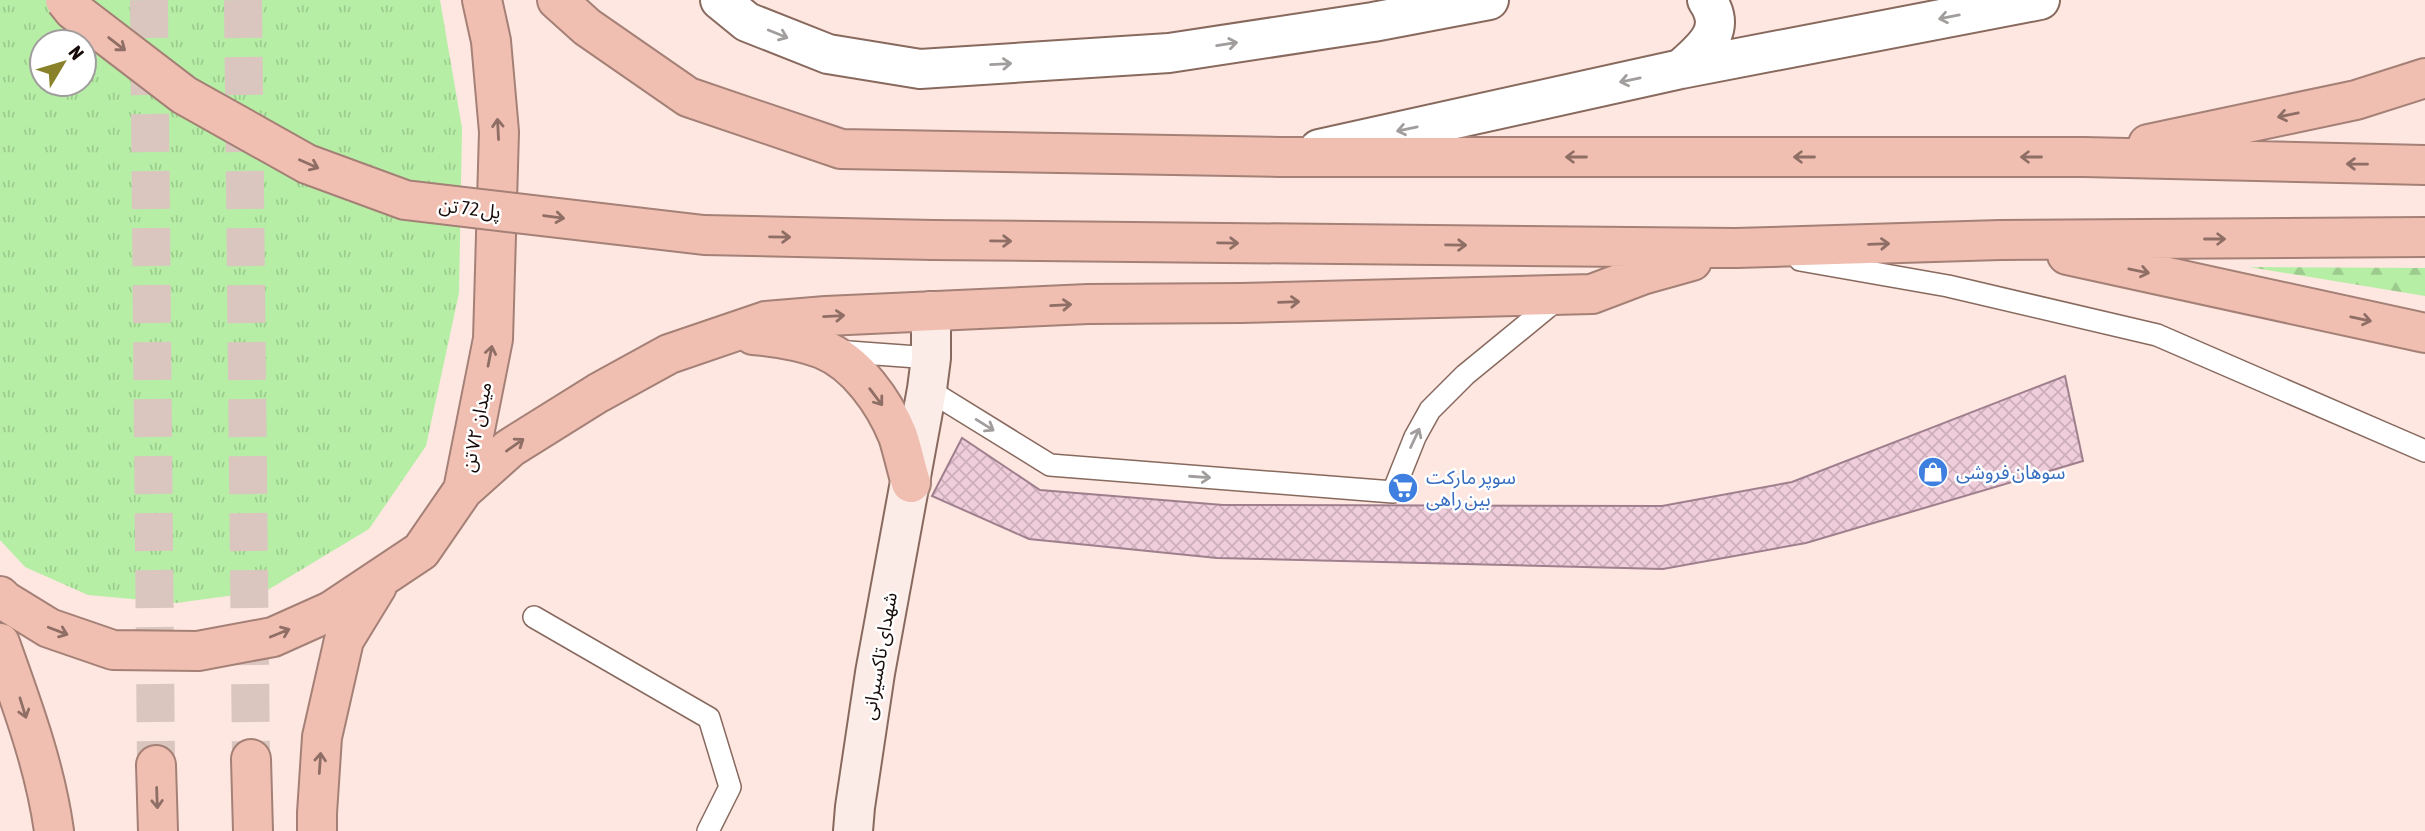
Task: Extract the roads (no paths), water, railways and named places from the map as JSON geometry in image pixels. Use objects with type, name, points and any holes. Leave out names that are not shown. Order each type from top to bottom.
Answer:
[{"type":"highway","name":"پل 72 تن","points":[[65,0],[73,10],[184,95],[307,164],[405,200],[704,235],[933,240],[1736,248]]},
{"type":"highway","name":"میدان ۷۲ تن","points":[[0,596],[49,628],[113,650],[198,651],[273,637],[331,611],[421,551],[463,490],[493,339],[499,132],[491,41],[482,0]]},
{"type":"highway","points":[[557,0],[587,27],[688,97],[841,149],[1279,158],[2084,157],[2425,165]]},
{"type":"highway","points":[[2084,157],[2356,100],[2425,78]]},
{"type":"highway","points":[[463,490],[510,448],[598,393],[669,354],[730,332],[778,320],[1088,304],[1592,294],[1642,275],[1736,248],[2000,240],[2425,237]]},
{"type":"highway","points":[[2000,240],[2425,333]]},
{"type":"highway","points":[[730,332],[771,337],[822,349],[846,364],[879,398],[898,436],[911,483]]},
{"type":"highway","points":[[317,831],[322,737],[344,640],[382,579]]},
{"type":"highway","points":[[0,643],[49,793],[54,831]]},
{"type":"highway","points":[[251,759],[253,831]]},
{"type":"highway","points":[[156,765],[158,831]]},
{"type":"street","points":[[720,0],[747,22],[828,54],[920,68],[1169,53],[1373,22],[1489,0]]},
{"type":"street","points":[[1681,69],[1708,44],[1715,27],[1713,10],[1707,0]]},
{"type":"street","points":[[1279,158],[1681,69],[2040,0]]},
{"type":"street","name":"شهدای تاکسیرانی","points":[[853,831],[875,673],[929,374],[931,312]]},
{"type":"lane","points":[[1736,248],[1948,286],[2157,335],[2425,451]]},
{"type":"lane","points":[[822,349],[929,374],[1050,465],[1393,492],[1415,437],[1430,410],[1465,375],[1563,294]]},
{"type":"lane","points":[[534,617],[709,718],[730,787],[708,831]]},
{"type":"tunnel","points":[[149,0],[156,765]]},
{"type":"tunnel","points":[[243,0],[251,759]]},
{"type":"place","name":"سوهان فروشی","points":[[1933,472]]},
{"type":"place","name":"سوپر مارکت بین راهی","points":[[1403,488]]}]
